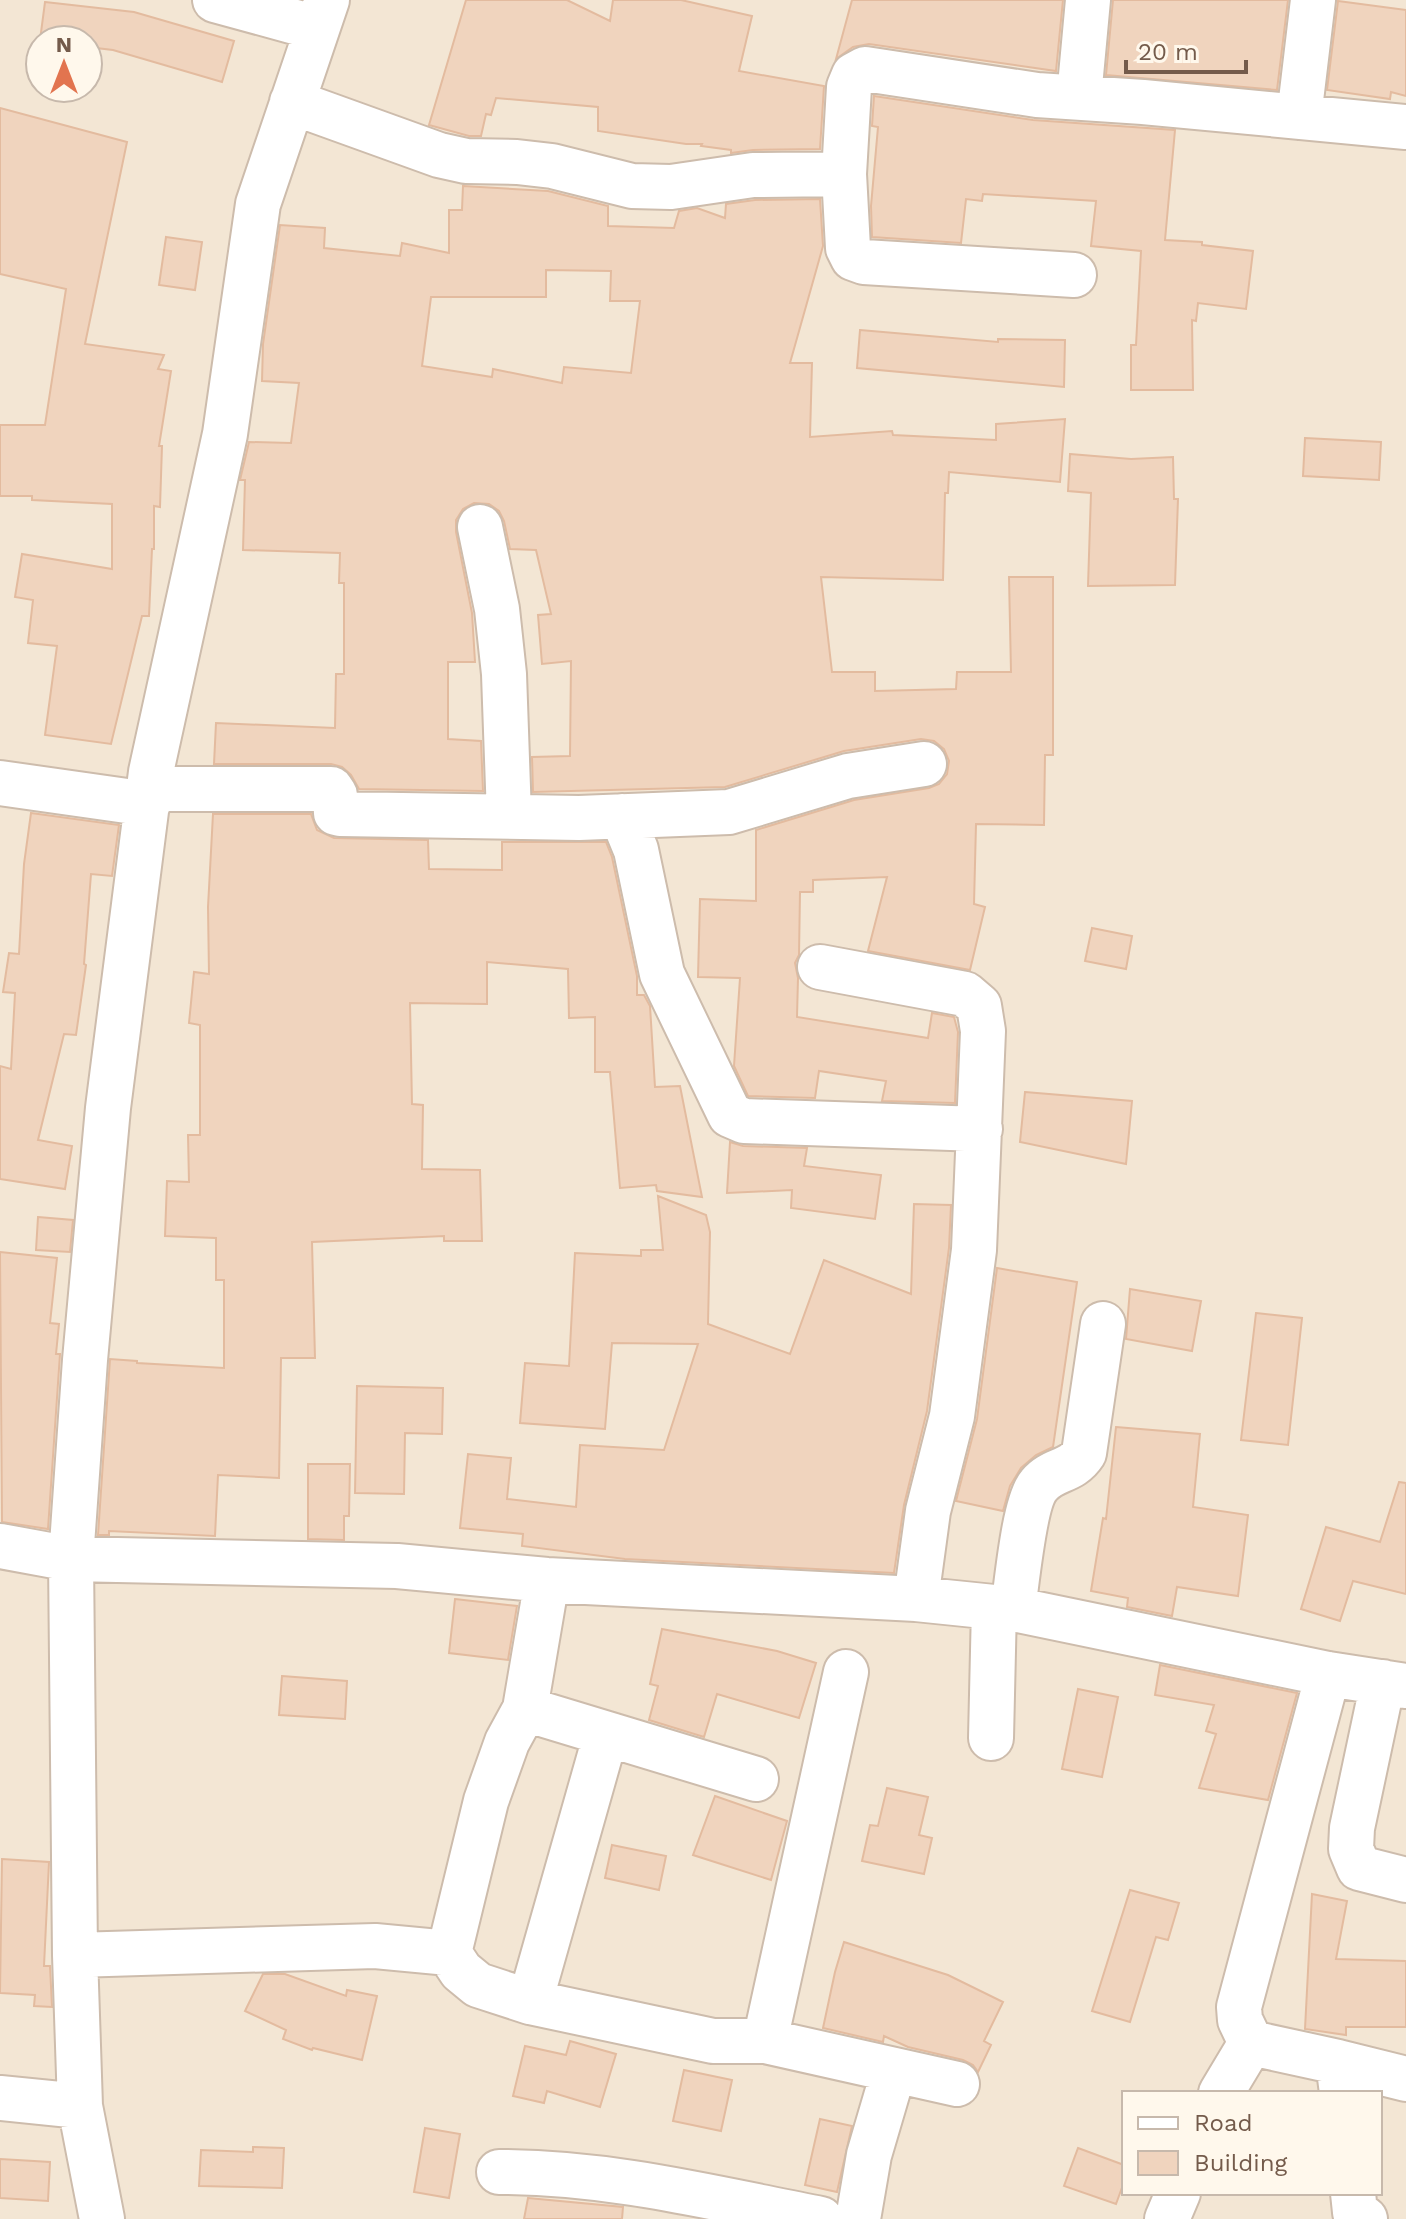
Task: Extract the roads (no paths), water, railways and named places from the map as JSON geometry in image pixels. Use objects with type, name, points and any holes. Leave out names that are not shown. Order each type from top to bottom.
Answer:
[{"type":"street","points":[[102,2219],[80,2106],[75,1955],[71,1559],[108,1108],[151,772],[225,434],[258,204],[322,14],[215,0]]},
{"type":"street","points":[[1079,97],[1088,0]]},
{"type":"street","points":[[1299,117],[1313,0]]},
{"type":"street","points":[[1074,275],[864,262],[853,258],[848,248],[844,174],[849,87],[854,75],[865,69],[1009,92],[1406,127]]},
{"type":"street","points":[[292,102],[453,158],[552,166],[632,186],[671,187],[753,175],[844,174]]},
{"type":"street","points":[[480,527],[497,609],[504,674],[509,816]]},
{"type":"street","points":[[0,783],[149,796],[325,788],[334,792],[334,808],[340,814],[622,816],[729,812],[848,776],[924,764]]},
{"type":"street","points":[[622,816],[636,850],[662,974],[730,1115],[744,1121],[980,1129]]},
{"type":"street","points":[[820,967],[965,994],[979,1006],[983,1031],[974,1250],[952,1416],[928,1511],[916,1599]]},
{"type":"street","points":[[991,1738],[1004,1608],[1029,1506],[1036,1487],[1048,1476],[1075,1466],[1084,1453],[1103,1324]]},
{"type":"street","points":[[0,1546],[71,1559],[397,1566],[547,1580],[916,1599],[1004,1608],[1328,1674],[1395,1684],[1352,1828],[1351,1849],[1359,1868],[1406,1880]]},
{"type":"street","points":[[547,1580],[525,1709],[507,1742],[486,1801],[449,1953],[461,1971],[478,1985],[530,2002],[713,2041],[765,2041],[957,2084]]},
{"type":"street","points":[[765,2041],[846,1672]]},
{"type":"street","points":[[1328,1674],[1239,2007],[1240,2020],[1251,2043],[1340,2077],[1406,2079]]},
{"type":"street","points":[[525,1709],[756,1779]]},
{"type":"street","points":[[530,2002],[606,1734]]},
{"type":"street","points":[[75,1955],[375,1946],[449,1953]]},
{"type":"street","points":[[1222,2091],[1251,2043]]},
{"type":"street","points":[[858,2219],[869,2155],[894,2070]]},
{"type":"street","points":[[0,2098],[80,2106]]},
{"type":"street","points":[[499,2172],[552,2172],[606,2177],[821,2219]]},
{"type":"street","points":[[1167,2219],[1177,2195]]}]
